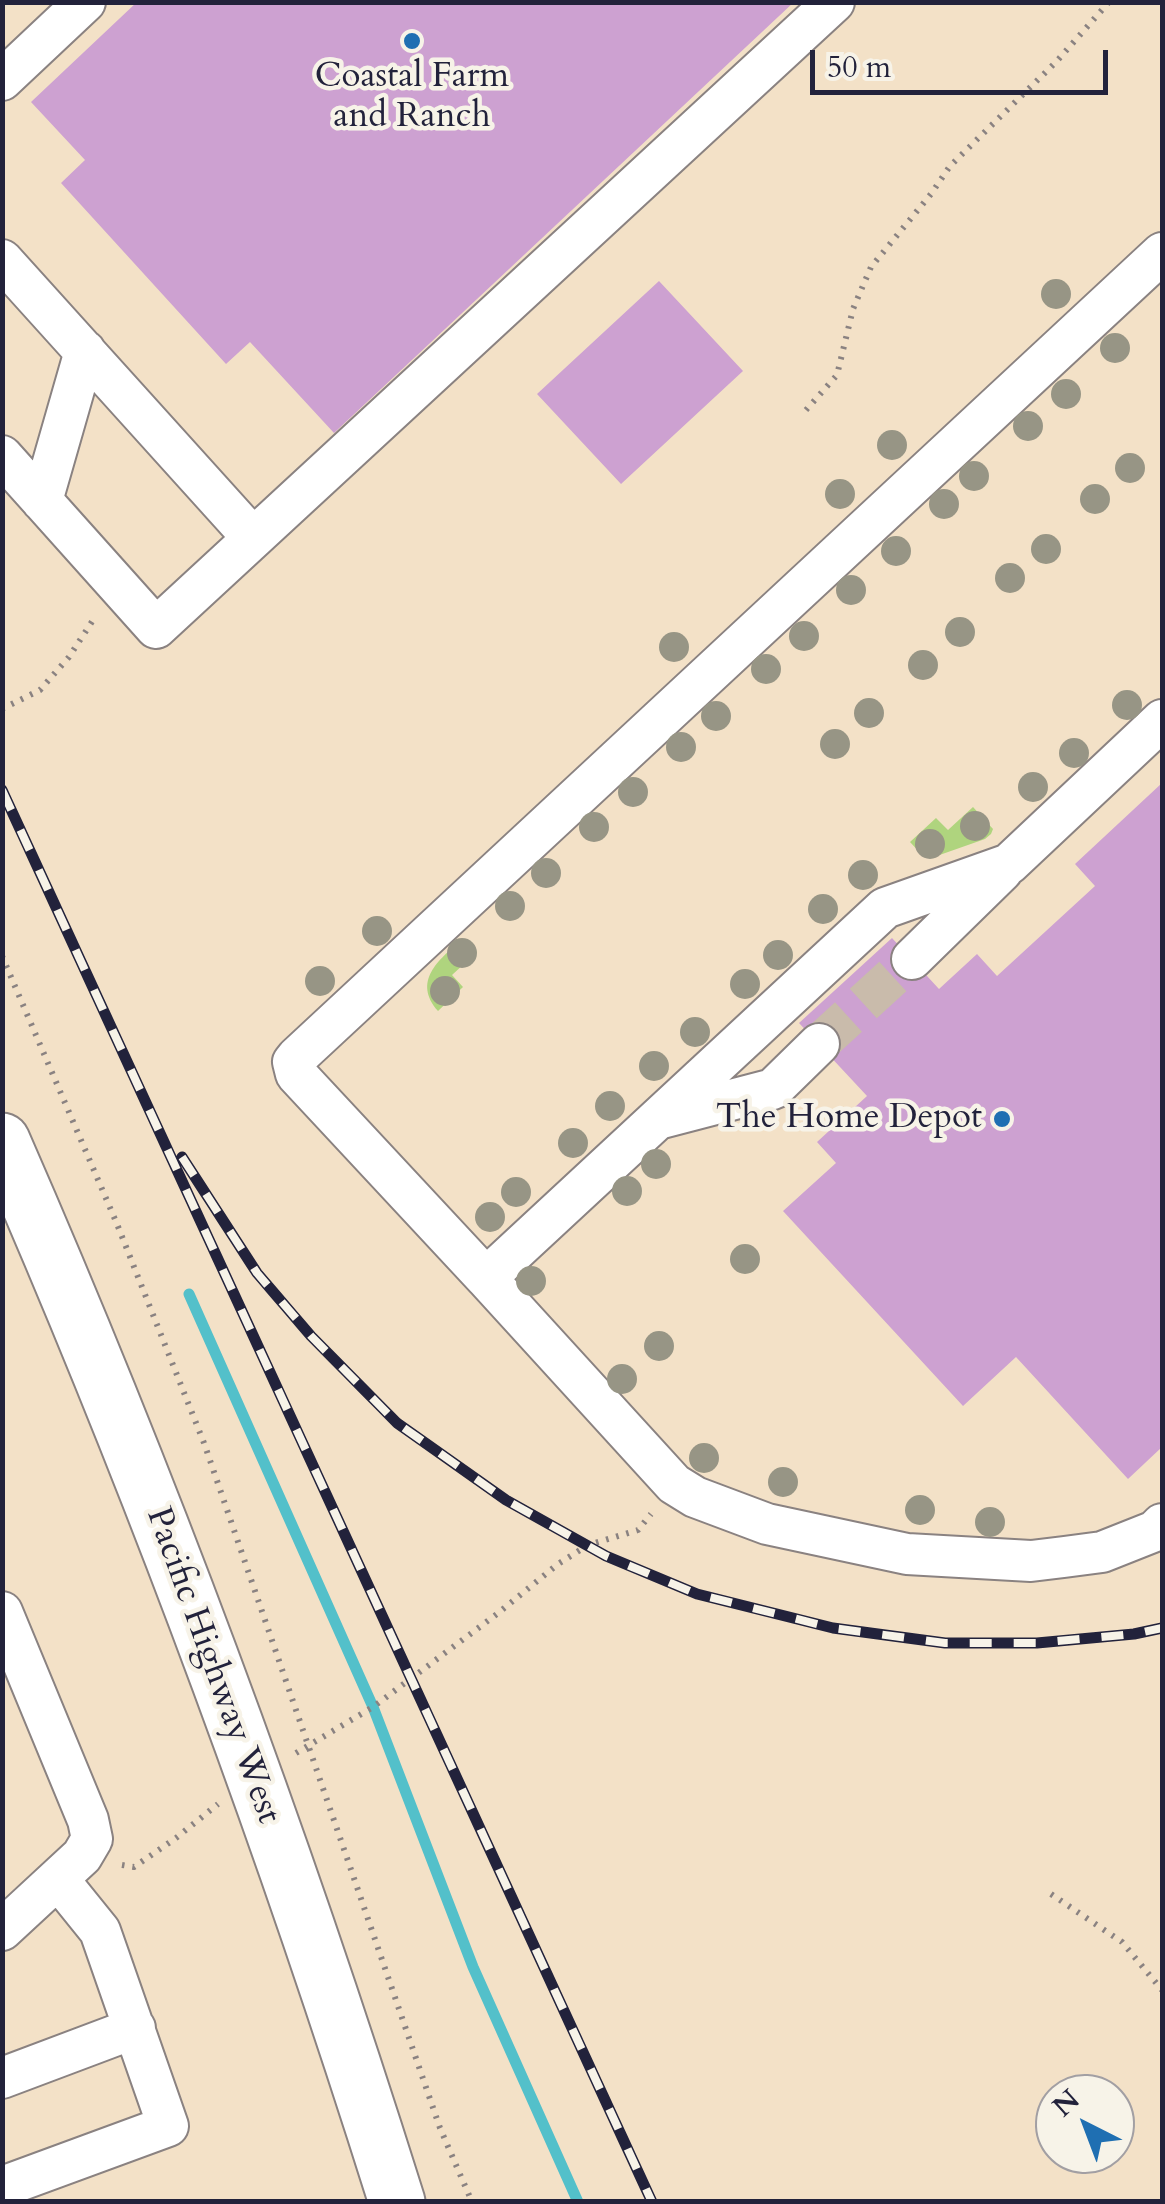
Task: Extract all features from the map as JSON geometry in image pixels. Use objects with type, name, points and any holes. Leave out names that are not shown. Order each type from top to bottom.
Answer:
[{"type":"highway","name":"Pacific Highway West","points":[[2,1141],[148,1493],[255,1779],[339,2017],[397,2202]]},
{"type":"lane","points":[[2,80],[85,2]]},
{"type":"lane","points":[[2,456],[156,628],[834,2]]},
{"type":"lane","points":[[1162,253],[293,1062],[296,1074],[674,1484],[695,1497],[767,1524],[908,1554],[1031,1561],[1102,1552],[1162,1524]]},
{"type":"lane","points":[[2,260],[252,538]]},
{"type":"lane","points":[[42,501],[84,351]]},
{"type":"lane","points":[[912,959],[1162,720]]},
{"type":"lane","points":[[486,1278],[885,908],[1009,864]]},
{"type":"lane","points":[[658,1120],[773,1089],[819,1044]]},
{"type":"lane","points":[[2,1612],[88,1820],[92,1839],[70,1868],[2,1930]]},
{"type":"lane","points":[[2,2186],[168,2126],[100,1931],[70,1868]]},
{"type":"lane","points":[[2,2078],[135,2028]]},
{"type":"path","points":[[806,410],[837,375],[853,309],[871,267],[950,166],[1056,62],[1108,2]]},
{"type":"path","points":[[2,709],[40,690],[70,657],[116,583]]},
{"type":"path","points":[[2,956],[117,1224],[204,1442],[440,2128],[472,2202]]},
{"type":"path","points":[[70,1868],[134,1867],[214,1806],[373,1706],[558,1564],[588,1545],[638,1530],[674,1484]]},
{"type":"path","points":[[1052,1894],[1122,1942],[1162,1990]]},
{"type":"green space","points":[[973,807],[993,829],[985,839],[931,858],[923,856],[910,842],[936,818],[948,830]]},
{"type":"green space","points":[[464,940],[477,952],[452,975],[463,987],[438,1011],[428,990],[431,972]]},
{"type":"building","points":[[137,2],[794,2],[334,433],[250,342],[226,364],[61,183],[85,160],[31,102]]},
{"type":"building","points":[[659,281],[743,371],[621,484],[537,394]]},
{"type":"building","name":"The Home Depot","points":[[1162,783],[1162,1447],[1128,1479],[1016,1357],[963,1406],[783,1211],[836,1163],[817,1142],[867,1096],[799,1023],[892,938],[939,989],[977,954],[997,976],[1095,886],[1075,864]]},
{"type":"waterway","points":[[189,1294],[373,1707],[473,1967],[578,2202]]},
{"type":"tunnel","points":[[819,1044],[912,959]]},
{"type":"railway","points":[[2,790],[652,2202]]},
{"type":"railway","points":[[182,1157],[257,1273],[311,1336],[397,1423],[506,1500],[606,1556],[697,1594],[833,1628],[945,1643],[1037,1643],[1162,1628]]},
{"type":"place","name":"Coastal Farm and Ranch","points":[[412,41]]},
{"type":"place","name":"The Home Depot","points":[[1002,1119]]}]
